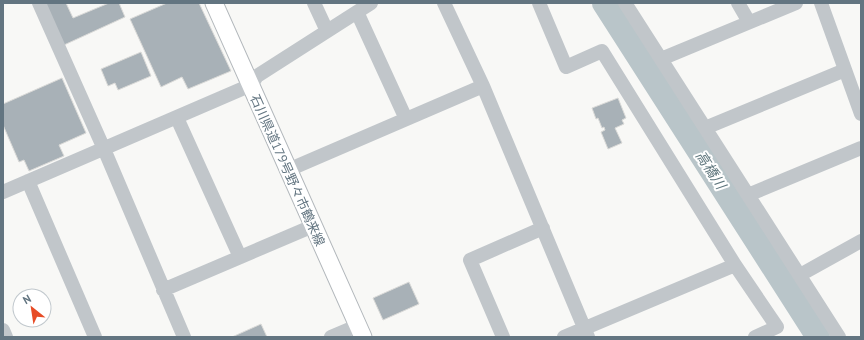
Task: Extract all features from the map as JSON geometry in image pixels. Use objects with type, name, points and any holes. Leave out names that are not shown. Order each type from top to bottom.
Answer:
[{"type":"main road","name":"石川県道179号野々市鶴来線","points":[[214,3],[360,331]]},
{"type":"street","points":[[39,3],[184,337]]},
{"type":"street","points":[[314,3],[327,31]]},
{"type":"street","points":[[3,192],[104,150],[251,85],[257,76],[371,3]]},
{"type":"street","points":[[444,3],[483,86],[586,333]]},
{"type":"street","points":[[539,3],[566,67],[602,51],[735,265],[777,327],[755,337]]},
{"type":"street","points":[[625,3],[839,337]]},
{"type":"street","points":[[738,3],[749,22]]},
{"type":"street","points":[[661,59],[796,3]]},
{"type":"street","points":[[821,3],[861,114]]},
{"type":"street","points":[[357,12],[406,119]]},
{"type":"street","points":[[705,128],[845,70]]},
{"type":"street","points":[[288,170],[483,86]]},
{"type":"street","points":[[177,118],[240,257]]},
{"type":"street","points":[[748,195],[861,148]]},
{"type":"street","points":[[28,182],[95,337]]},
{"type":"street","points":[[163,290],[313,226]]},
{"type":"street","points":[[503,337],[470,260],[543,228]]},
{"type":"street","points":[[800,276],[861,241]]},
{"type":"street","points":[[564,337],[586,333],[735,265]]},
{"type":"street","points":[[3,330],[6,337]]},
{"type":"street","points":[[331,337],[360,331]]},
{"type":"building","points":[[45,3],[66,3],[73,18],[109,3],[119,3],[125,17],[64,45]]},
{"type":"building","points":[[167,3],[199,3],[231,71],[188,89],[182,77],[161,87],[130,19]]},
{"type":"building","points":[[141,52],[151,76],[118,90],[115,83],[108,86],[101,69]]},
{"type":"building","points":[[62,78],[86,133],[59,145],[64,156],[29,171],[24,160],[19,162],[3,125],[3,104]]},
{"type":"building","points":[[618,98],[626,118],[622,120],[624,124],[615,128],[622,143],[608,149],[601,132],[605,130],[604,127],[602,128],[598,118],[596,119],[592,108]]},
{"type":"building","points":[[409,282],[419,304],[383,320],[373,298]]},
{"type":"building","points":[[261,324],[267,337],[232,337]]},
{"type":"waterway","name":"高橋川","points":[[604,3],[818,337]]}]
